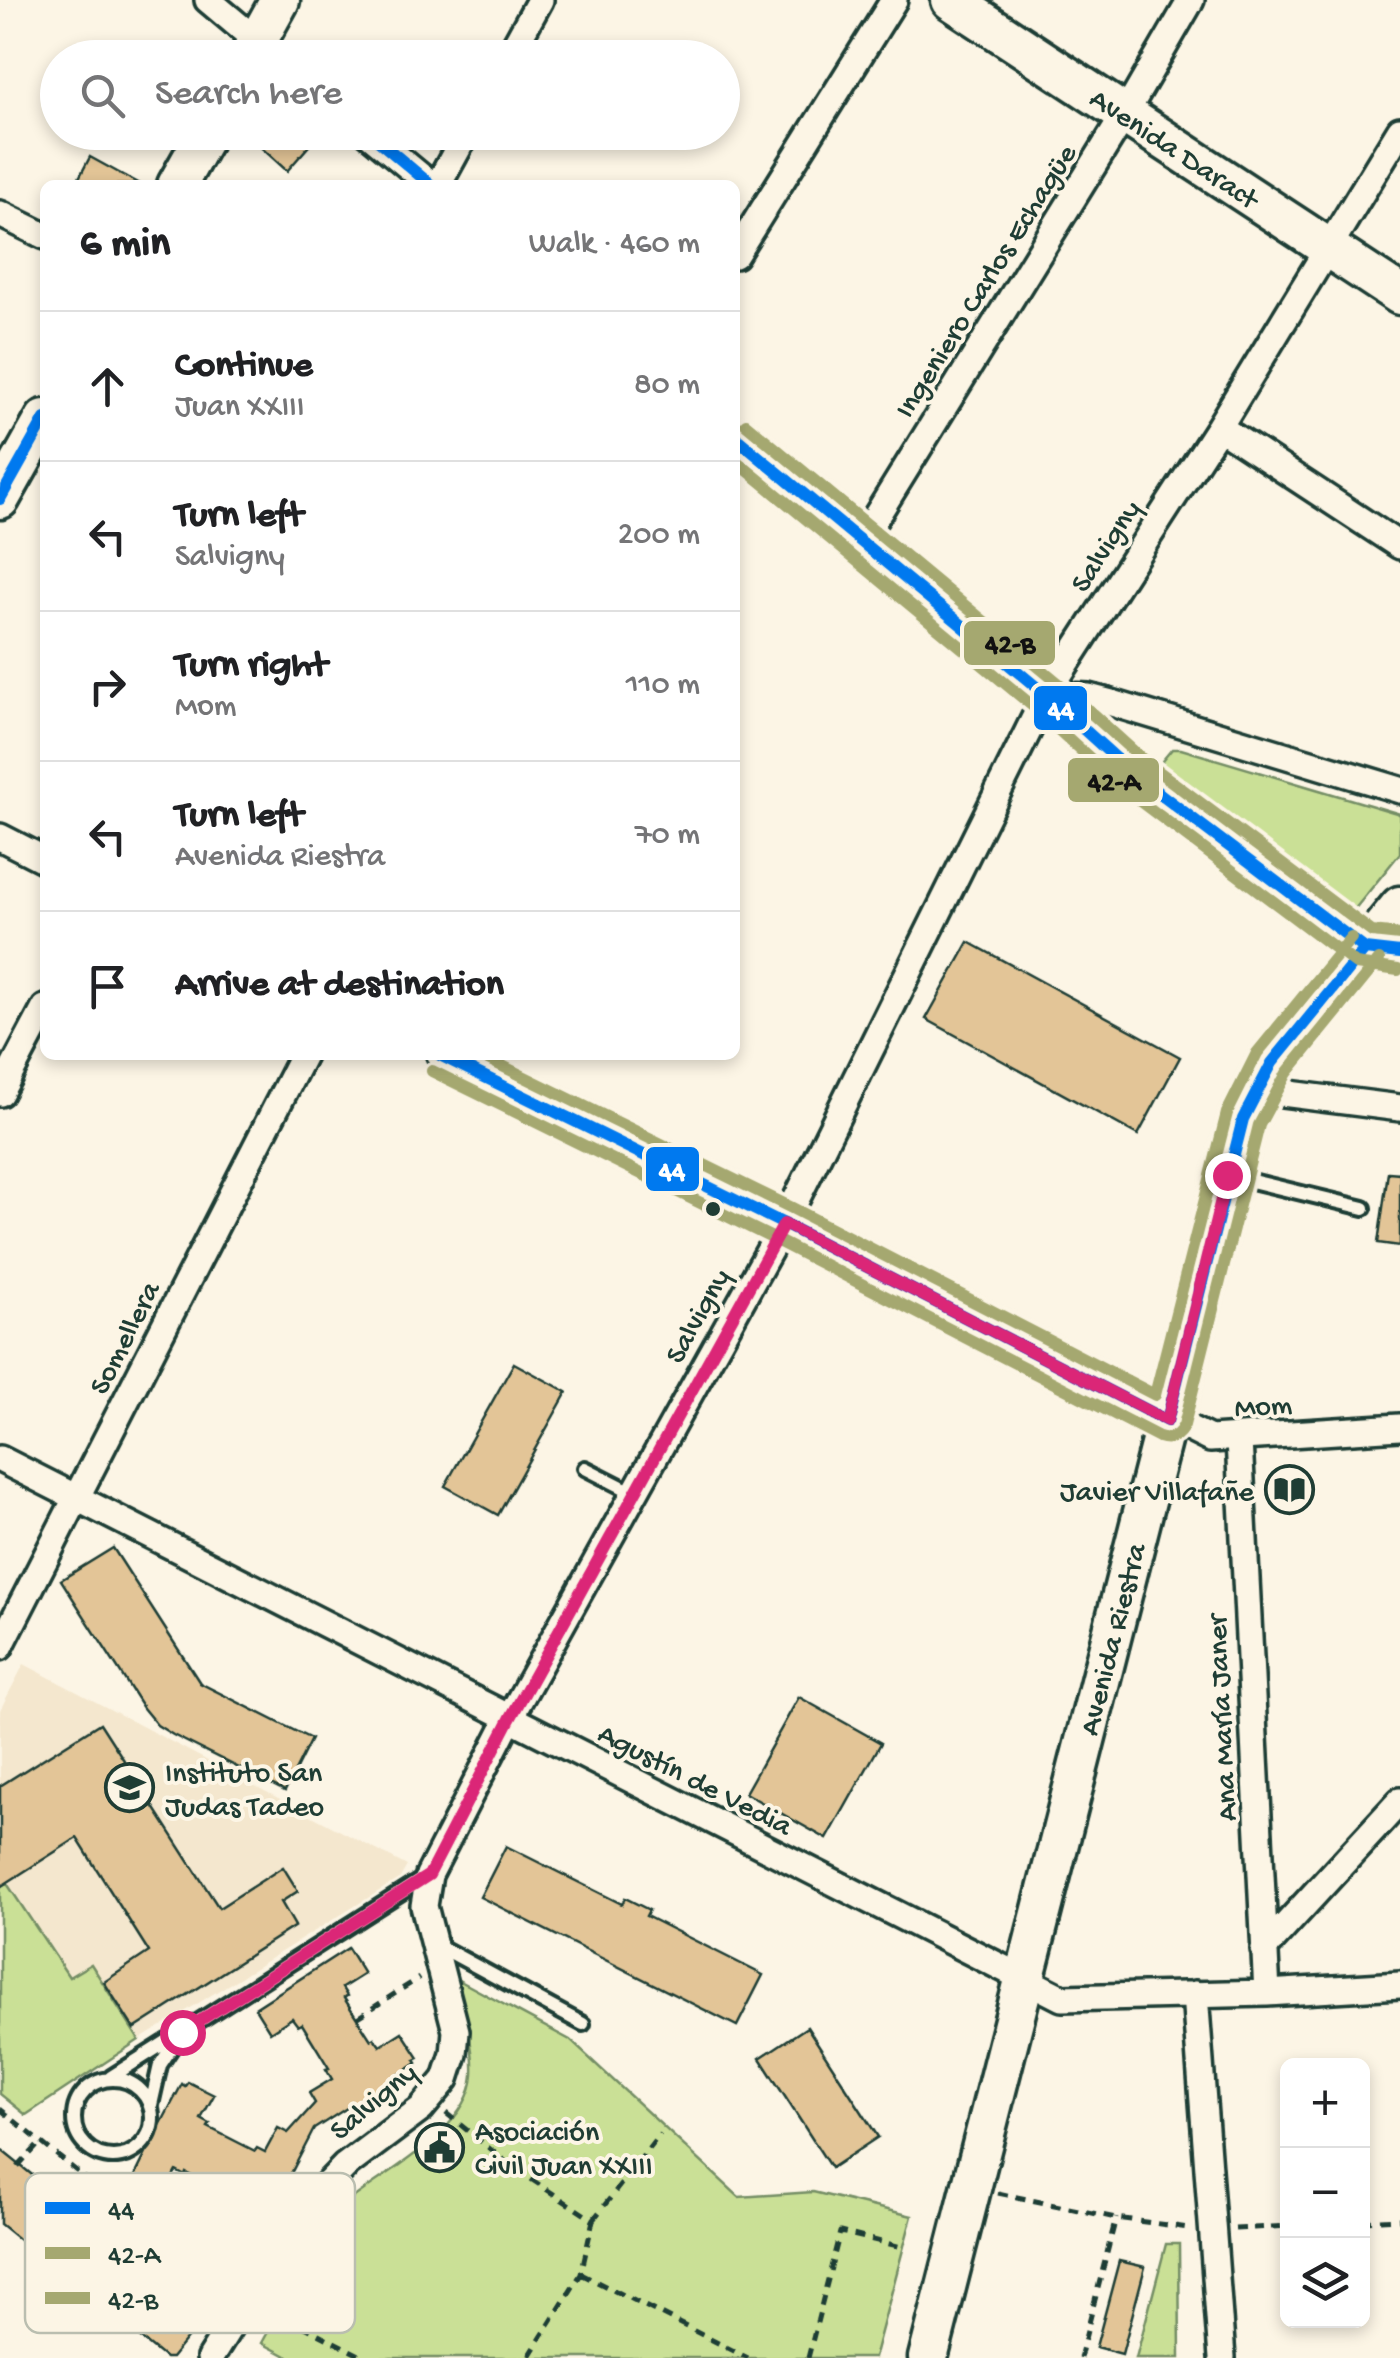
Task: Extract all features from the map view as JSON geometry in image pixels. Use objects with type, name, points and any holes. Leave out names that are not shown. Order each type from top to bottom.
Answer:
[{"type":"main road","points":[[265,40],[280,0]]},
{"type":"main road","name":"Avenida Daract","points":[[951,0],[1400,295]]},
{"type":"main road","points":[[180,180],[197,150]]},
{"type":"main road","points":[[0,499],[40,428]]},
{"type":"main road","name":"Avenida Riestra","points":[[928,2358],[1244,1120],[1272,1063],[1382,951],[1400,906]]},
{"type":"street","points":[[208,0],[249,40]]},
{"type":"street","points":[[518,40],[540,0]]},
{"type":"street","points":[[740,247],[894,0]]},
{"type":"street","name":"Ingeniero Carlos Echagüe","points":[[862,541],[1191,0]]},
{"type":"street","name":"Salvigny","points":[[338,2173],[422,2109],[446,2079],[456,2030],[424,1906],[429,1875],[510,1719],[784,1224],[1046,695],[1219,426],[1400,130]]},
{"type":"street","points":[[390,150],[428,180]]},
{"type":"street","points":[[437,180],[456,150]]},
{"type":"street","points":[[0,214],[40,234]]},
{"type":"street","points":[[1219,426],[1400,546]]},
{"type":"street","points":[[740,441],[1046,695],[1131,772],[1382,951]]},
{"type":"street","points":[[1046,695],[1089,697],[1112,703],[1400,790]]},
{"type":"street","points":[[0,837],[40,857]]},
{"type":"street","points":[[0,1093],[40,1017]]},
{"type":"street","name":"Somellera","points":[[0,1647],[300,1060]]},
{"type":"street","name":"Mom","points":[[450,1060],[1210,1440],[1400,1427]]},
{"type":"street","points":[[1258,1090],[1400,1108]]},
{"type":"street","name":"Ana María Janer","points":[[1239,1440],[1267,1993]]},
{"type":"street","name":"Agustín de Vedia","points":[[0,1459],[1062,1998],[1400,1985]]},
{"type":"street","points":[[1264,1949],[1400,1801]]},
{"type":"street","points":[[1196,1994],[1222,2358]]},
{"type":"street","name":"Salvigny","points":[[210,2358],[227,2333]]},
{"type":"lane","points":[[1227,1175],[1364,1208]]},
{"type":"lane","points":[[585,1468],[634,1493]]},
{"type":"lane","points":[[182,2032],[160,2065],[151,2105],[153,2118],[133,2152],[120,2157],[94,2154],[83,2146],[72,2121],[79,2101],[92,2087],[429,1875]]},
{"type":"lane","points":[[434,1954],[583,2024]]},
{"type":"lane","points":[[111,2077],[136,2084],[151,2105]]},
{"type":"path","points":[[357,2018],[434,1954]]},
{"type":"path","points":[[434,2095],[450,2118],[511,2166],[592,2220]]},
{"type":"path","points":[[0,2110],[78,2173]]},
{"type":"path","points":[[528,2358],[581,2274],[592,2220],[660,2134]]},
{"type":"path","points":[[18,2167],[40,2142]]},
{"type":"path","points":[[971,2188],[1116,2218],[1212,2230],[1280,2226]]},
{"type":"path","points":[[1080,2358],[1116,2218]]},
{"type":"path","points":[[1370,2221],[1400,2219]]},
{"type":"path","points":[[808,2358],[840,2232],[902,2247]]},
{"type":"path","points":[[581,2274],[748,2358]]},
{"type":"path","points":[[317,2333],[365,2358]]},
{"type":"shaded area","name":"Instituto San Judas Tadeo","points":[[24,1664],[407,1866],[400,1878],[139,2040],[91,1965],[70,1978],[0,1873],[0,1710]]},
{"type":"green space","points":[[1172,749],[1400,814],[1400,853],[1354,910],[1330,909],[1166,775],[1162,761]]},
{"type":"green space","points":[[0,1873],[69,1977],[91,1964],[139,2040],[26,2115],[0,2094]]},
{"type":"green space","points":[[451,1976],[570,2040],[739,2197],[813,2192],[912,2216],[874,2358],[290,2358],[262,2343],[268,2333],[355,2333],[355,2197],[424,2147],[457,2114],[473,2075],[467,2024]]},
{"type":"green space","points":[[1166,2244],[1179,2244],[1180,2358],[1136,2358]]},
{"type":"building","points":[[264,150],[305,150],[287,171]]},
{"type":"building","points":[[90,157],[132,180],[83,180],[79,178]]},
{"type":"building","points":[[969,942],[1180,1057],[1138,1135],[926,1019]]},
{"type":"building","points":[[1388,1172],[1400,1173],[1400,1246],[1378,1243]]},
{"type":"building","points":[[514,1363],[567,1392],[498,1515],[445,1486]]},
{"type":"building","points":[[113,1548],[200,1683],[311,1739],[285,1791],[173,1735],[157,1725],[143,1708],[61,1580]]},
{"type":"building","points":[[799,1697],[881,1743],[827,1839],[745,1793]]},
{"type":"building","points":[[100,1723],[219,1908],[283,1867],[298,1891],[281,1902],[295,1926],[134,2029],[104,1982],[149,1952],[77,1838],[0,1887],[0,1786]]},
{"type":"building","points":[[506,1846],[622,1904],[625,1898],[649,1910],[646,1916],[763,1975],[737,2026],[480,1897]]},
{"type":"building","points":[[348,1948],[364,1974],[342,1988],[347,1996],[344,1998],[371,2040],[374,2038],[380,2046],[402,2032],[419,2058],[417,2063],[314,2129],[291,2173],[136,2173],[182,2084],[188,2082],[214,2095],[201,2119],[210,2124],[208,2127],[255,2151],[257,2148],[265,2152],[278,2128],[288,2133],[315,2103],[309,2093],[332,2079],[302,2024],[298,2026],[292,2018],[270,2032],[255,2008]]},
{"type":"building","points":[[807,2027],[878,2137],[831,2168],[760,2058]]},
{"type":"building","points":[[0,2149],[30,2173],[25,2173],[25,2244],[0,2224]]},
{"type":"building","points":[[1119,2261],[1145,2267],[1122,2354],[1096,2347]]},
{"type":"building","points":[[134,2333],[191,2333],[171,2358],[165,2358]]},
{"type":"transit line","name":"44","points":[[389,150],[425,180]]},
{"type":"transit line","name":"42-B","points":[[746,424],[1057,682],[1142,759],[1372,932],[1400,935]]},
{"type":"transit line","name":"44","points":[[0,499],[40,428]]},
{"type":"transit line","name":"44","points":[[740,441],[1046,695],[1131,772],[1365,949],[1400,953]]},
{"type":"transit line","name":"42-A","points":[[740,464],[1035,708],[1120,786],[1356,964],[1398,970]]},
{"type":"transit line","name":"42-B","points":[[490,1060],[792,1208],[1155,1395],[1227,1113],[1257,1053],[1351,938]]},
{"type":"transit line","name":"44","points":[[450,1060],[784,1224],[1167,1421],[1243,1119],[1272,1063],[1365,949]]},
{"type":"transit line","name":"42-A","points":[[432,1071],[776,1240],[1159,1437],[1170,1438],[1184,1425],[1259,1125],[1287,1073],[1379,960]]},
{"type":"place","name":"Javier Villafañe","points":[[1289,1490]]},
{"type":"place","name":"Instituto San Judas Tadeo","points":[[130,1788]]},
{"type":"place","name":"Asociación Civil Juan XXIII","points":[[440,2147]]},
{"type":"route","points":[[182,2032],[429,1875],[510,1719],[784,1224],[1167,1421],[1227,1175]]}]
